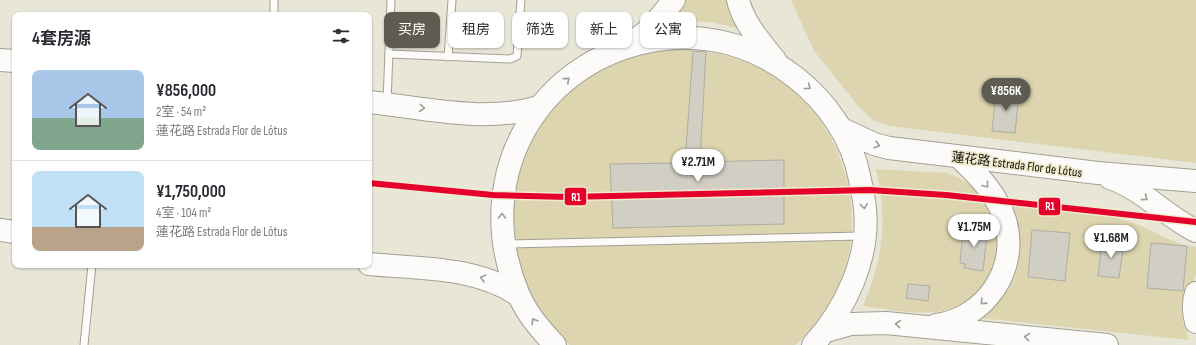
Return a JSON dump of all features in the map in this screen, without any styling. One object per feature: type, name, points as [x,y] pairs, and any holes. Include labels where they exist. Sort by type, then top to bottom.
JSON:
[{"type":"main road","points":[[632,42],[651,28],[674,0]]},
{"type":"main road","points":[[738,0],[759,40],[777,62],[814,92],[842,129],[858,168],[865,211],[865,236],[862,253],[849,294],[819,338]]},
{"type":"main road","points":[[632,44],[678,37],[712,39],[746,48],[777,62]]},
{"type":"main road","points":[[555,345],[537,326],[518,294],[507,263],[502,231],[502,198],[509,166],[522,135],[539,107],[566,79],[587,64],[622,48]]},
{"type":"main road","points":[[0,60],[12,61]]},
{"type":"main road","points":[[378,103],[486,114],[516,113],[539,107]]},
{"type":"main road","name":"蓮花路 Estrada Flor de Lótus","points":[[842,129],[874,144],[889,148],[1098,173],[1196,181]]},
{"type":"main road","points":[[922,326],[948,323],[977,308],[992,294],[1002,278],[1008,253],[1009,242],[1006,221],[1000,206],[979,176],[959,157]]},
{"type":"main road","points":[[1098,173],[1126,186],[1185,226],[1196,231]]},
{"type":"main road","points":[[0,230],[12,232]]},
{"type":"main road","points":[[372,264],[472,275],[505,286],[518,294]]},
{"type":"main road","points":[[1196,293],[1194,301],[1194,314],[1196,322]]},
{"type":"main road","points":[[819,338],[866,322],[922,326],[1108,345]]},
{"type":"lane","points":[[274,0],[274,12]]},
{"type":"lane","points":[[378,103],[389,54],[391,0]]},
{"type":"lane","points":[[448,57],[452,0]]},
{"type":"lane","points":[[389,54],[510,59],[517,56],[521,0]]},
{"type":"lane","points":[[504,244],[865,236]]},
{"type":"lane","points":[[84,345],[92,268]]},
{"type":"shaded area","points":[[680,0],[728,0],[739,29],[721,24],[696,21],[696,12],[672,12]]},
{"type":"shaded area","points":[[791,0],[1196,0],[1196,163],[889,126],[874,121],[860,108],[814,51]]},
{"type":"shaded area","points":[[677,49],[731,57],[756,66],[780,80],[809,107],[831,138],[845,173],[852,210],[850,247],[840,282],[822,316],[795,345],[570,345],[544,317],[524,283],[516,256],[512,205],[516,181],[523,158],[533,136],[547,116],[563,98],[582,82],[602,69],[637,55]]},
{"type":"shaded area","points":[[876,169],[946,173],[966,182],[981,196],[992,213],[998,233],[998,253],[993,272],[981,289],[964,303],[940,311],[927,312],[901,311],[863,306],[875,272],[882,239],[882,205]]},
{"type":"shaded area","points":[[1006,202],[1070,209],[1118,218],[1188,246],[1196,247],[1196,275],[1184,302],[1183,322],[1189,340],[980,318],[1004,295],[1014,278],[1018,265],[1018,230]]},
{"type":"building","points":[[693,51],[706,52],[700,162],[784,160],[784,224],[613,228],[610,164],[685,163]]},
{"type":"building","points":[[996,92],[1019,94],[1015,133],[992,131]]},
{"type":"building","points":[[970,226],[988,228],[983,271],[964,268],[965,264],[960,263],[963,231],[970,231]]},
{"type":"building","points":[[1032,230],[1070,233],[1065,281],[1028,277]]},
{"type":"building","points":[[1102,241],[1124,243],[1119,278],[1098,276]]},
{"type":"building","points":[[1151,243],[1187,246],[1183,291],[1147,288]]},
{"type":"building","points":[[908,284],[930,286],[928,301],[906,298]]},
{"type":"transit line","name":"R1","points":[[372,183],[493,195],[568,197],[870,190],[946,195],[1196,222]]}]
